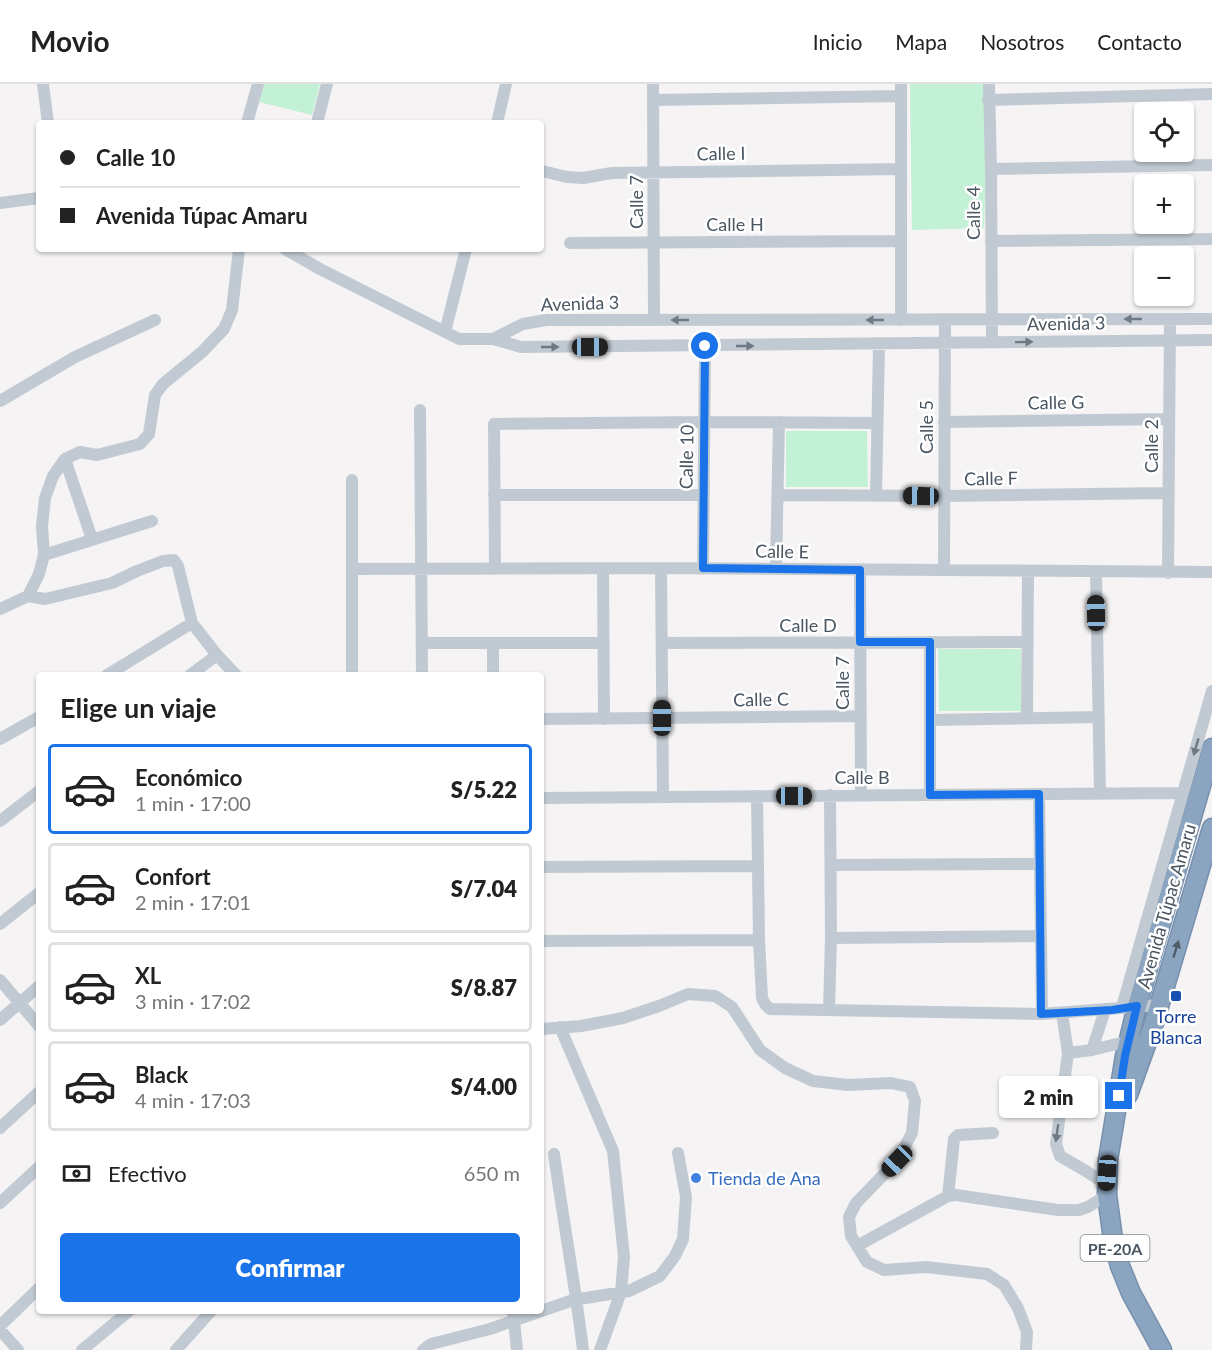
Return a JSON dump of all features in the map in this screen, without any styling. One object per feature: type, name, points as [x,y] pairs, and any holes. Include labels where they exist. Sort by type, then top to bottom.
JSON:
[{"type":"highway","name":"Avenida Túpac Amaru","points":[[1162,1350],[1131,1293],[1120,1266],[1113,1239],[1107,1190],[1108,1161],[1129,1041],[1129,1007],[1212,748]]},
{"type":"highway","name":"Avenida Túpac Amaru","points":[[1113,1136],[1159,1005],[1212,828]]},
{"type":"street","points":[[43,84],[48,120]]},
{"type":"street","points":[[248,120],[258,84]]},
{"type":"street","points":[[318,120],[327,84]]},
{"type":"street","points":[[498,120],[506,84]]},
{"type":"street","name":"Calle 7","points":[[653,84],[654,320]]},
{"type":"street","name":"Calle 4","points":[[988,84],[992,342]]},
{"type":"street","points":[[653,100],[902,90],[901,320]]},
{"type":"street","points":[[988,100],[1212,94]]},
{"type":"street","points":[[991,169],[1212,165]]},
{"type":"street","name":"Calle I","points":[[544,171],[583,178],[612,173],[901,169]]},
{"type":"street","points":[[0,203],[36,198]]},
{"type":"street","points":[[991,241],[1212,239]]},
{"type":"street","name":"Calle H","points":[[570,243],[901,241]]},
{"type":"street","points":[[28,596],[39,574],[44,555],[42,526],[45,498],[53,476],[65,459],[80,452],[97,455],[124,449],[140,444],[149,434],[155,395],[163,384],[202,352],[224,329],[232,310],[239,252]]},
{"type":"street","points":[[290,252],[459,339],[493,339]]},
{"type":"street","points":[[445,332],[465,252]]},
{"type":"street","name":"Calle 2","points":[[1168,573],[1170,319]]},
{"type":"street","name":"Avenida 3","points":[[493,339],[523,324],[546,320],[1212,319]]},
{"type":"street","points":[[0,401],[75,357],[155,320]]},
{"type":"street","name":"Calle 5","points":[[944,570],[945,320]]},
{"type":"street","name":"Avenida 3","points":[[493,339],[521,347],[1212,340]]},
{"type":"street","points":[[876,495],[879,344]]},
{"type":"street","name":"Calle 10","points":[[703,568],[705,346]]},
{"type":"street","points":[[420,410],[422,672]]},
{"type":"street","name":"Calle G","points":[[944,422],[1169,419]]},
{"type":"street","points":[[776,569],[779,422]]},
{"type":"street","points":[[495,569],[494,424],[877,423]]},
{"type":"street","points":[[65,459],[92,539]]},
{"type":"street","points":[[352,480],[352,672]]},
{"type":"street","name":"Calle F","points":[[778,495],[944,496],[1168,493]]},
{"type":"street","points":[[494,495],[704,495]]},
{"type":"street","points":[[44,555],[152,521]]},
{"type":"street","points":[[0,609],[28,596],[45,599],[112,583],[163,561],[174,560],[178,566],[192,623],[233,672]]},
{"type":"street","points":[[603,568],[604,719]]},
{"type":"street","points":[[661,568],[663,797]]},
{"type":"street","name":"Calle E","points":[[352,569],[703,568],[1212,572]]},
{"type":"street","name":"Calle 7","points":[[860,570],[861,795]]},
{"type":"street","points":[[1027,718],[1028,571]]},
{"type":"street","points":[[1096,572],[1100,794]]},
{"type":"street","points":[[112,672],[192,623]]},
{"type":"street","points":[[930,642],[930,795]]},
{"type":"street","name":"Calle D","points":[[662,643],[1027,642]]},
{"type":"street","points":[[422,643],[603,643]]},
{"type":"street","points":[[492,643],[493,672]]},
{"type":"street","points":[[194,672],[217,655]]},
{"type":"street","points":[[1129,1007],[1183,793],[1212,691]]},
{"type":"street","name":"Calle C","points":[[544,719],[860,716]]},
{"type":"street","points":[[930,720],[1099,717]]},
{"type":"street","points":[[0,739],[36,719]]},
{"type":"street","points":[[0,821],[36,793]]},
{"type":"street","name":"Calle B","points":[[544,798],[1183,793]]},
{"type":"street","points":[[1039,794],[1041,1014]]},
{"type":"street","points":[[829,1010],[831,795]]},
{"type":"street","points":[[757,796],[762,998],[770,1009],[1041,1014],[1159,1005]]},
{"type":"street","points":[[831,865],[1040,864]]},
{"type":"street","points":[[544,867],[758,866]]},
{"type":"street","points":[[0,924],[36,895]]},
{"type":"street","points":[[831,938],[1041,936]]},
{"type":"street","points":[[544,941],[759,940]]},
{"type":"street","points":[[0,980],[36,1022]]},
{"type":"street","points":[[0,1020],[36,989]]},
{"type":"street","points":[[544,1029],[581,1026],[623,1018],[688,994],[715,996],[732,1007],[760,1050],[785,1068],[813,1081],[848,1085],[891,1083],[910,1088],[915,1101],[912,1133],[897,1161],[856,1203],[849,1217],[851,1236],[867,1262],[884,1270],[926,1267],[987,1274],[1004,1285],[1018,1308],[1027,1332],[1026,1350]]},
{"type":"street","points":[[1092,1050],[1105,1010]]},
{"type":"street","points":[[857,1246],[948,1196],[956,1195],[1058,1210],[1088,1208],[1107,1190],[1086,1171],[1060,1156],[1056,1144],[1068,1053],[1062,1013]]},
{"type":"street","points":[[560,1027],[613,1151],[624,1257],[621,1292],[600,1350]]},
{"type":"street","points":[[1068,1053],[1129,1041]]},
{"type":"street","points":[[0,1128],[36,1095]]},
{"type":"street","points":[[948,1196],[954,1138],[958,1135],[993,1133]]},
{"type":"street","points":[[544,1308],[629,1291],[660,1276],[675,1256],[682,1239],[686,1197],[678,1153]]},
{"type":"street","points":[[554,1154],[583,1350]]},
{"type":"street","points":[[0,1203],[36,1170]]},
{"type":"street","points":[[18,1350],[0,1328],[36,1291]]},
{"type":"street","points":[[82,1350],[125,1314]]},
{"type":"street","points":[[176,1350],[208,1314]]},
{"type":"street","points":[[423,1350],[431,1344],[490,1329],[514,1316],[517,1350]]},
{"type":"green space","points":[[264,84],[320,84],[312,115],[259,102]]},
{"type":"green space","points":[[910,84],[988,84],[984,228],[912,230]]},
{"type":"green space","points":[[786,431],[867,431],[868,487],[786,487]]},
{"type":"green space","points":[[938,649],[1021,649],[1021,711],[939,711]]},
{"type":"place","name":"Torre Blanca","points":[[1176,996]]},
{"type":"place","name":"Tienda de Ana","points":[[696,1178]]},
{"type":"route","points":[[705,346],[703,568],[860,570],[860,642],[930,642],[930,795],[1039,794],[1041,1014],[1112,1010],[1137,1006],[1125,1056],[1119,1096]]}]
